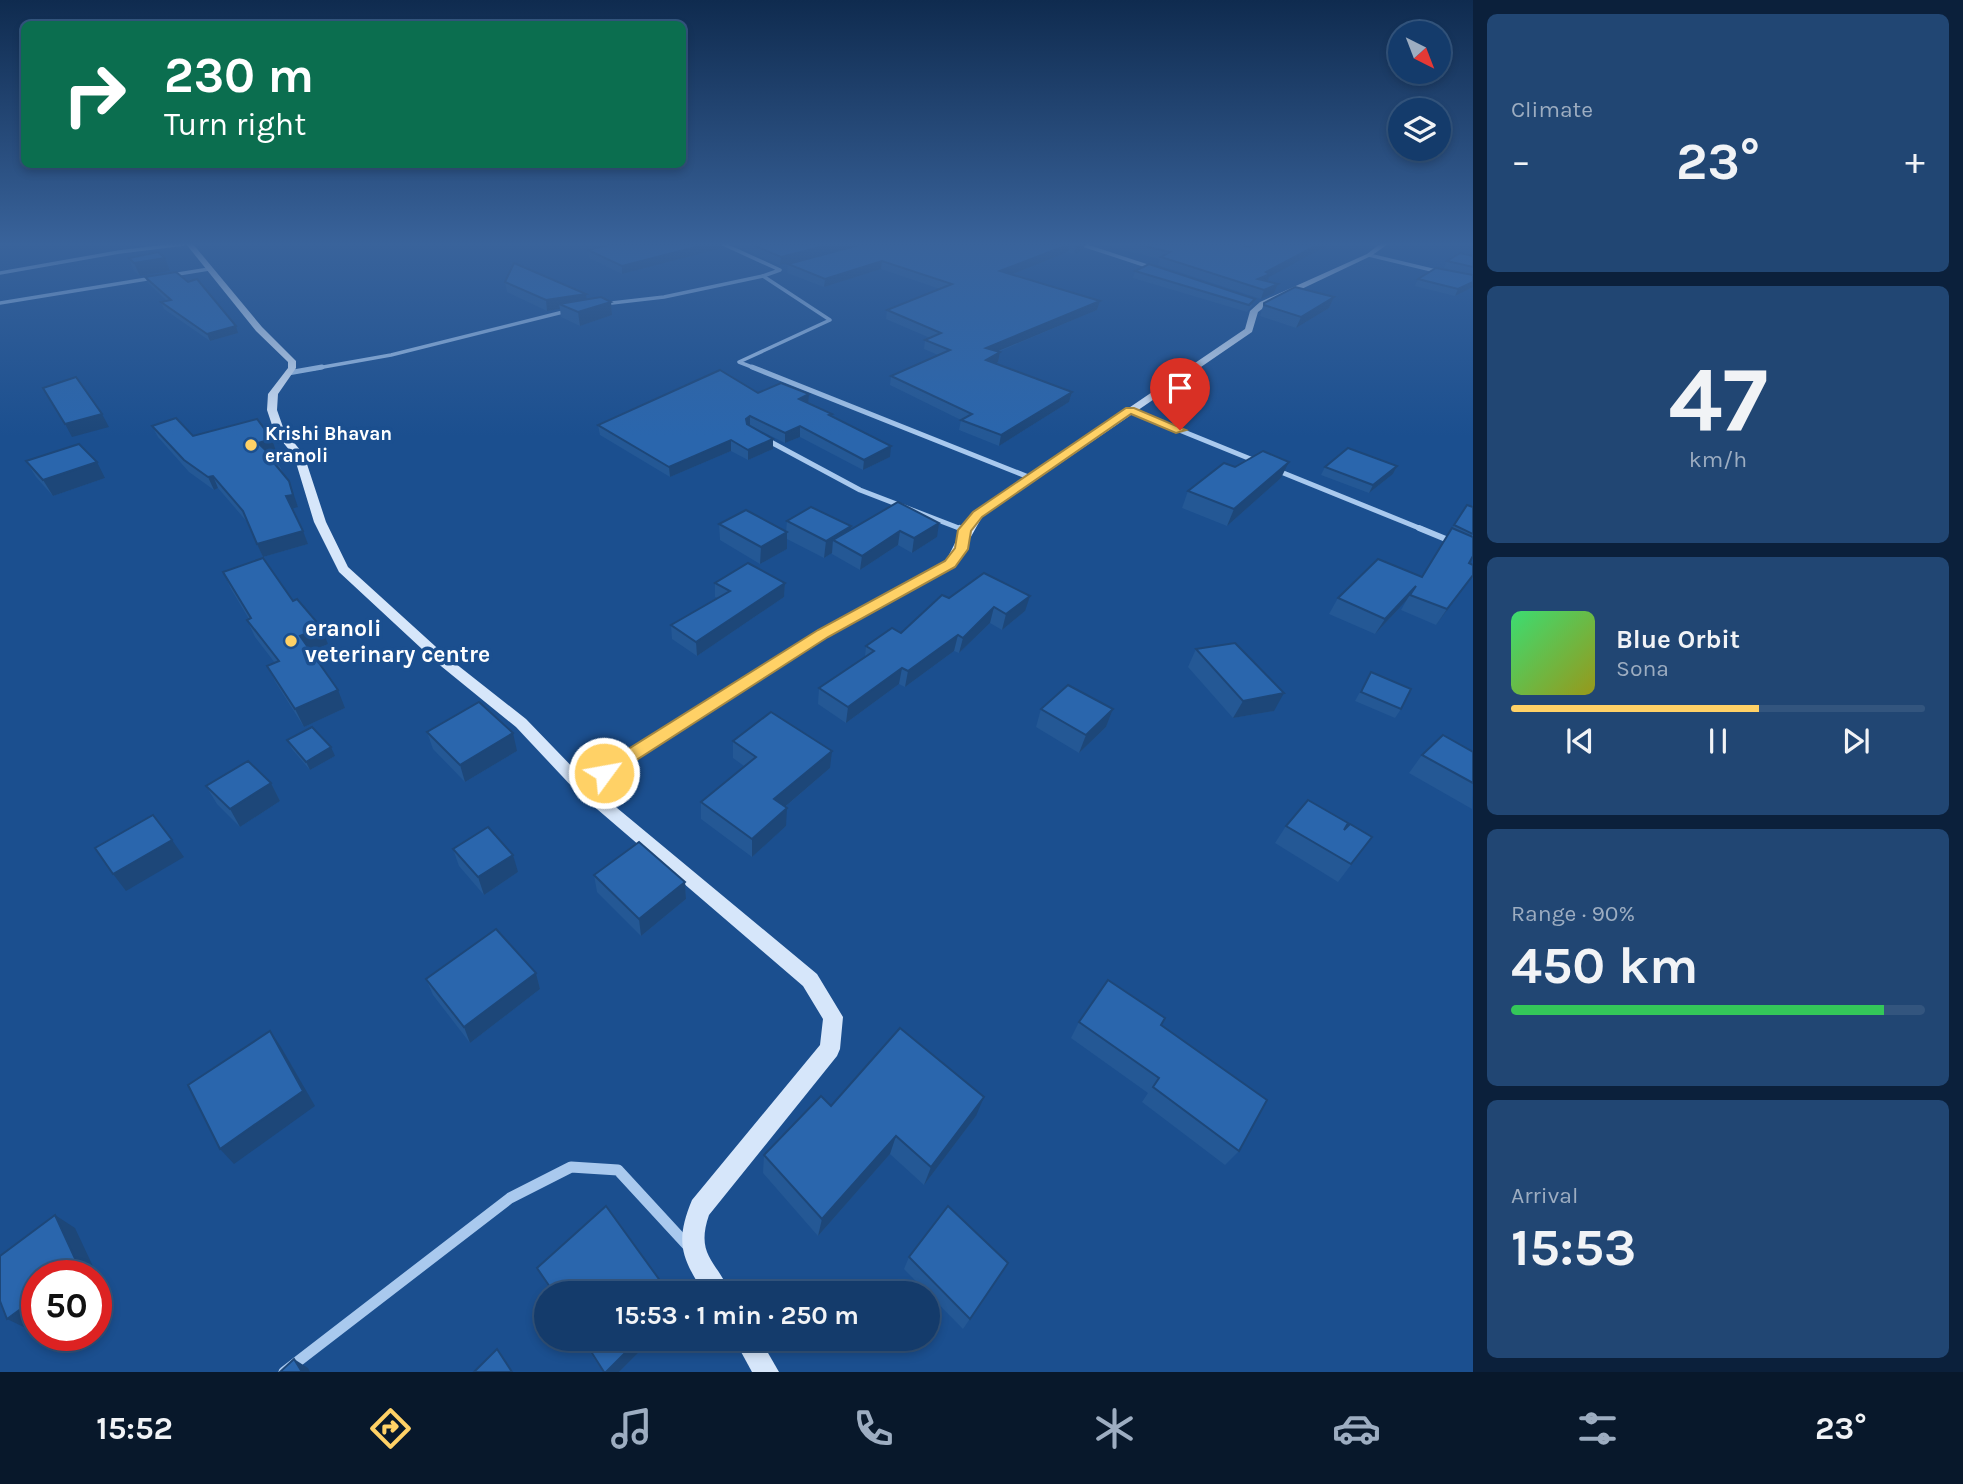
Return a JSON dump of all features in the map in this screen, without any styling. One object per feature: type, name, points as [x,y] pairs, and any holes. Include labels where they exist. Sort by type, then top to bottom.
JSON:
[{"type":"main road","points":[[242,308],[292,360],[292,368],[273,394],[272,410],[279,430],[299,455],[320,522],[343,569],[441,659],[521,723],[582,787],[810,980],[833,1017],[830,1049],[700,1208],[693,1226],[691,1249],[711,1281]]},
{"type":"main road","points":[[582,787],[823,633],[950,564],[962,549],[964,530],[978,515],[1249,330],[1256,308]]},
{"type":"main road","points":[[753,1351],[766,1372]]},
{"type":"street","points":[[812,308],[830,320],[739,362],[826,394],[925,438],[1031,478]]},
{"type":"street","points":[[288,373],[402,353],[575,310]]},
{"type":"street","points":[[1130,410],[1464,546]]},
{"type":"street","points":[[763,438],[860,490],[964,530]]},
{"type":"street","points":[[284,1372],[510,1198],[571,1167],[618,1170],[691,1249]]},
{"type":"building","points":[[170,308],[221,308],[236,326],[207,334]]},
{"type":"building","points":[[569,308],[591,308],[578,312]]},
{"type":"building","points":[[1083,308],[986,348],[1000,352],[986,360],[1072,392],[1001,435],[961,420],[972,414],[891,376],[950,350],[925,340],[941,333],[887,310]]},
{"type":"building","points":[[1273,308],[1316,308],[1301,317]]},
{"type":"building","points":[[720,370],[758,393],[781,383],[809,394],[799,399],[891,446],[864,460],[800,426],[785,433],[750,416],[746,419],[747,424],[773,439],[748,450],[731,440],[669,467],[598,425]]},
{"type":"building","points":[[76,377],[102,414],[65,424],[43,388]]},
{"type":"building","points":[[176,418],[193,436],[257,419],[272,439],[258,443],[278,462],[274,463],[289,481],[293,495],[286,496],[303,531],[257,544],[243,511],[213,476],[208,477],[184,460],[152,426]]},
{"type":"building","points":[[79,444],[97,462],[43,480],[26,461]]},
{"type":"building","points":[[1348,448],[1397,466],[1373,485],[1325,467]]},
{"type":"building","points":[[1263,451],[1289,462],[1234,509],[1188,491],[1224,463],[1235,467]]},
{"type":"building","points":[[898,502],[939,523],[914,538],[900,531],[862,556],[833,540]]},
{"type":"building","points":[[1467,505],[1473,507],[1473,534],[1454,525]]},
{"type":"building","points":[[811,507],[851,526],[826,541],[787,521]]},
{"type":"building","points":[[746,510],[787,532],[761,547],[719,524]]},
{"type":"building","points":[[1452,528],[1473,537],[1473,556],[1469,563],[1473,565],[1473,575],[1447,609],[1410,595],[1416,586],[1385,619],[1338,598],[1378,559],[1422,577]]},
{"type":"building","points":[[263,558],[293,601],[297,599],[321,627],[300,636],[338,690],[295,709],[267,666],[279,661],[247,620],[251,618],[223,572]]},
{"type":"building","points":[[748,563],[785,583],[696,642],[671,625],[730,591],[715,583]]},
{"type":"building","points":[[984,573],[1030,596],[1006,614],[994,607],[963,638],[958,635],[908,671],[902,668],[848,707],[819,688],[874,651],[866,646],[892,628],[901,633],[942,595],[949,598]]},
{"type":"building","points":[[1235,643],[1284,693],[1243,701],[1196,649]]},
{"type":"building","points":[[1371,672],[1411,689],[1401,709],[1361,692]]},
{"type":"building","points":[[1068,685],[1113,709],[1086,735],[1041,709]]},
{"type":"building","points":[[479,702],[513,733],[460,765],[427,732]]},
{"type":"building","points":[[771,712],[832,751],[774,799],[787,808],[752,839],[701,802],[756,757],[733,741]]},
{"type":"building","points":[[312,727],[331,747],[306,762],[287,740]]},
{"type":"building","points":[[1443,735],[1473,752],[1473,783],[1422,755]]},
{"type":"building","points":[[248,761],[271,783],[230,809],[206,786]]},
{"type":"building","points":[[1308,800],[1348,823],[1344,830],[1350,824],[1372,837],[1351,864],[1286,826]]},
{"type":"building","points":[[153,815],[172,840],[113,874],[95,848]]},
{"type":"building","points":[[488,827],[513,855],[478,877],[453,849]]},
{"type":"building","points":[[639,842],[685,882],[639,919],[594,875]]},
{"type":"building","points":[[496,929],[536,973],[464,1027],[426,979]]},
{"type":"building","points":[[1108,980],[1165,1018],[1161,1025],[1267,1100],[1239,1151],[1153,1087],[1159,1078],[1079,1022]]},
{"type":"building","points":[[900,1028],[984,1097],[931,1167],[896,1136],[822,1219],[764,1155],[821,1096],[831,1106]]},
{"type":"building","points":[[270,1031],[303,1091],[220,1149],[188,1085]]},
{"type":"building","points":[[606,1206],[660,1281],[546,1281],[537,1268]]},
{"type":"building","points":[[948,1206],[1008,1263],[970,1319],[940,1289],[940,1281],[933,1281],[909,1257]]},
{"type":"building","points":[[55,1215],[76,1260],[21,1260],[21,1309],[7,1319],[0,1301],[0,1256]]},
{"type":"building","points":[[497,1349],[512,1372],[474,1372]]},
{"type":"building","points":[[591,1351],[627,1351],[606,1372]]},
{"type":"building","points":[[294,1359],[302,1372],[280,1372]]},
{"type":"place","name":"Krishi Bhavan eranoli","points":[[251,445]]},
{"type":"place","name":"eranoli veterinary centre","points":[[291,641]]},
{"type":"route","points":[[604,773],[823,633],[950,564],[962,549],[964,530],[978,515],[1130,410],[1180,430]]}]
